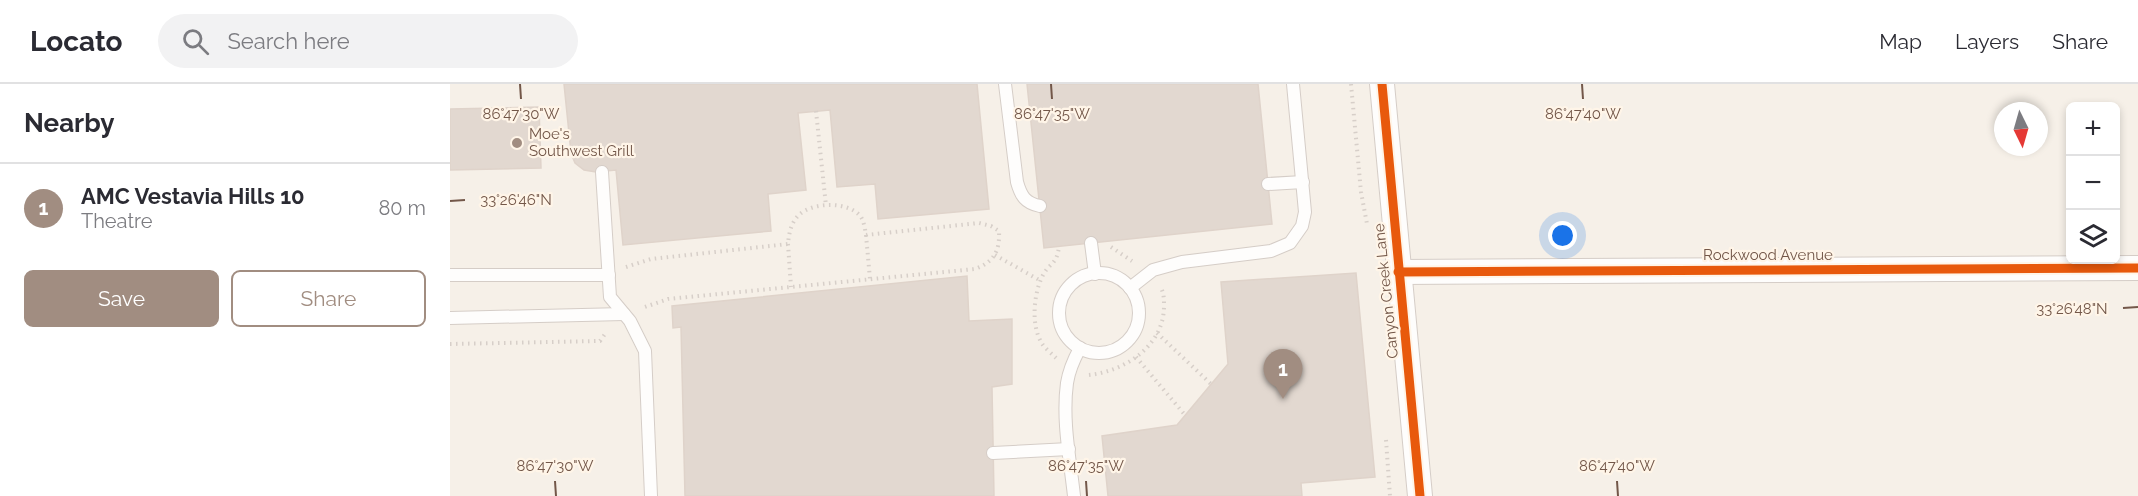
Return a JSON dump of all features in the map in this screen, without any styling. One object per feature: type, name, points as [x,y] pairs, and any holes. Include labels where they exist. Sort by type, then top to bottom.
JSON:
[{"type":"street","name":"Canyon Creek Lane","points":[[1382,84],[1420,496]]},
{"type":"street","name":"Rockwood Avenue","points":[[1398,272],[2138,268]]},
{"type":"lane","points":[[1005,84],[1017,182],[1021,196],[1031,204],[1040,206]]},
{"type":"lane","points":[[1130,288],[1153,270],[1182,262],[1271,251],[1290,243],[1302,226],[1305,212],[1293,84]]},
{"type":"lane","points":[[602,172],[610,297],[630,321],[645,351],[651,496]]},
{"type":"lane","points":[[1268,184],[1303,182]]},
{"type":"lane","points":[[1091,243],[1095,273]]},
{"type":"lane","points":[[1095,273],[1108,274],[1120,279],[1130,288],[1137,299],[1139,312],[1137,326],[1131,337],[1121,346],[1109,352],[1096,353],[1072,343],[1064,333],[1059,320],[1059,307],[1063,295],[1071,284],[1095,273]]},
{"type":"lane","points":[[450,274],[609,274]]},
{"type":"lane","points":[[450,318],[624,314]]},
{"type":"lane","points":[[1074,496],[1066,421],[1067,384],[1070,368],[1080,348]]},
{"type":"lane","points":[[993,453],[1069,449]]},
{"type":"path","points":[[816,111],[826,206]]},
{"type":"path","points":[[791,287],[788,244],[791,226],[801,213],[818,206],[841,206],[853,209],[862,219],[866,235],[870,279]]},
{"type":"path","points":[[450,344],[600,340],[624,314],[668,298],[975,269],[985,265],[996,255],[1000,241],[999,231],[979,223],[866,235]]},
{"type":"path","points":[[1059,246],[1056,261],[1044,273],[1041,281],[1035,301],[1035,323],[1040,341],[1054,357],[1070,368],[1089,375],[1103,373],[1128,363],[1146,350],[1157,333],[1164,315],[1164,293],[1157,278],[1115,250],[1108,241]]},
{"type":"path","points":[[609,274],[651,259],[788,244]]},
{"type":"path","points":[[996,255],[1041,281]]},
{"type":"path","points":[[1157,333],[1211,384]]},
{"type":"path","points":[[1136,357],[1185,415]]},
{"type":"building","points":[[564,84],[977,84],[989,209],[878,219],[875,184],[837,187],[830,110],[798,113],[806,190],[768,194],[771,231],[623,245],[616,170],[596,172],[584,170],[575,163],[571,153]]},
{"type":"building","points":[[1027,84],[1258,84],[1272,224],[1044,248]]},
{"type":"building","points":[[539,107],[541,168],[450,170],[450,109]]},
{"type":"building","points":[[1356,273],[1375,477],[1301,483],[1302,496],[1108,496],[1102,436],[1177,425],[1228,364],[1221,282]]},
{"type":"building","points":[[967,276],[969,321],[1012,319],[1012,384],[992,387],[994,496],[685,496],[681,327],[673,328],[672,306]]},
{"type":"cycle path","points":[[1382,84],[1420,496]]},
{"type":"cycle path","points":[[1398,272],[2138,268]]},
{"type":"place","name":"Moe's Southwest Grill","points":[[517,143]]},
{"type":"place","name":"AMC Vestavia Hills 10","points":[[1283,399]]}]
